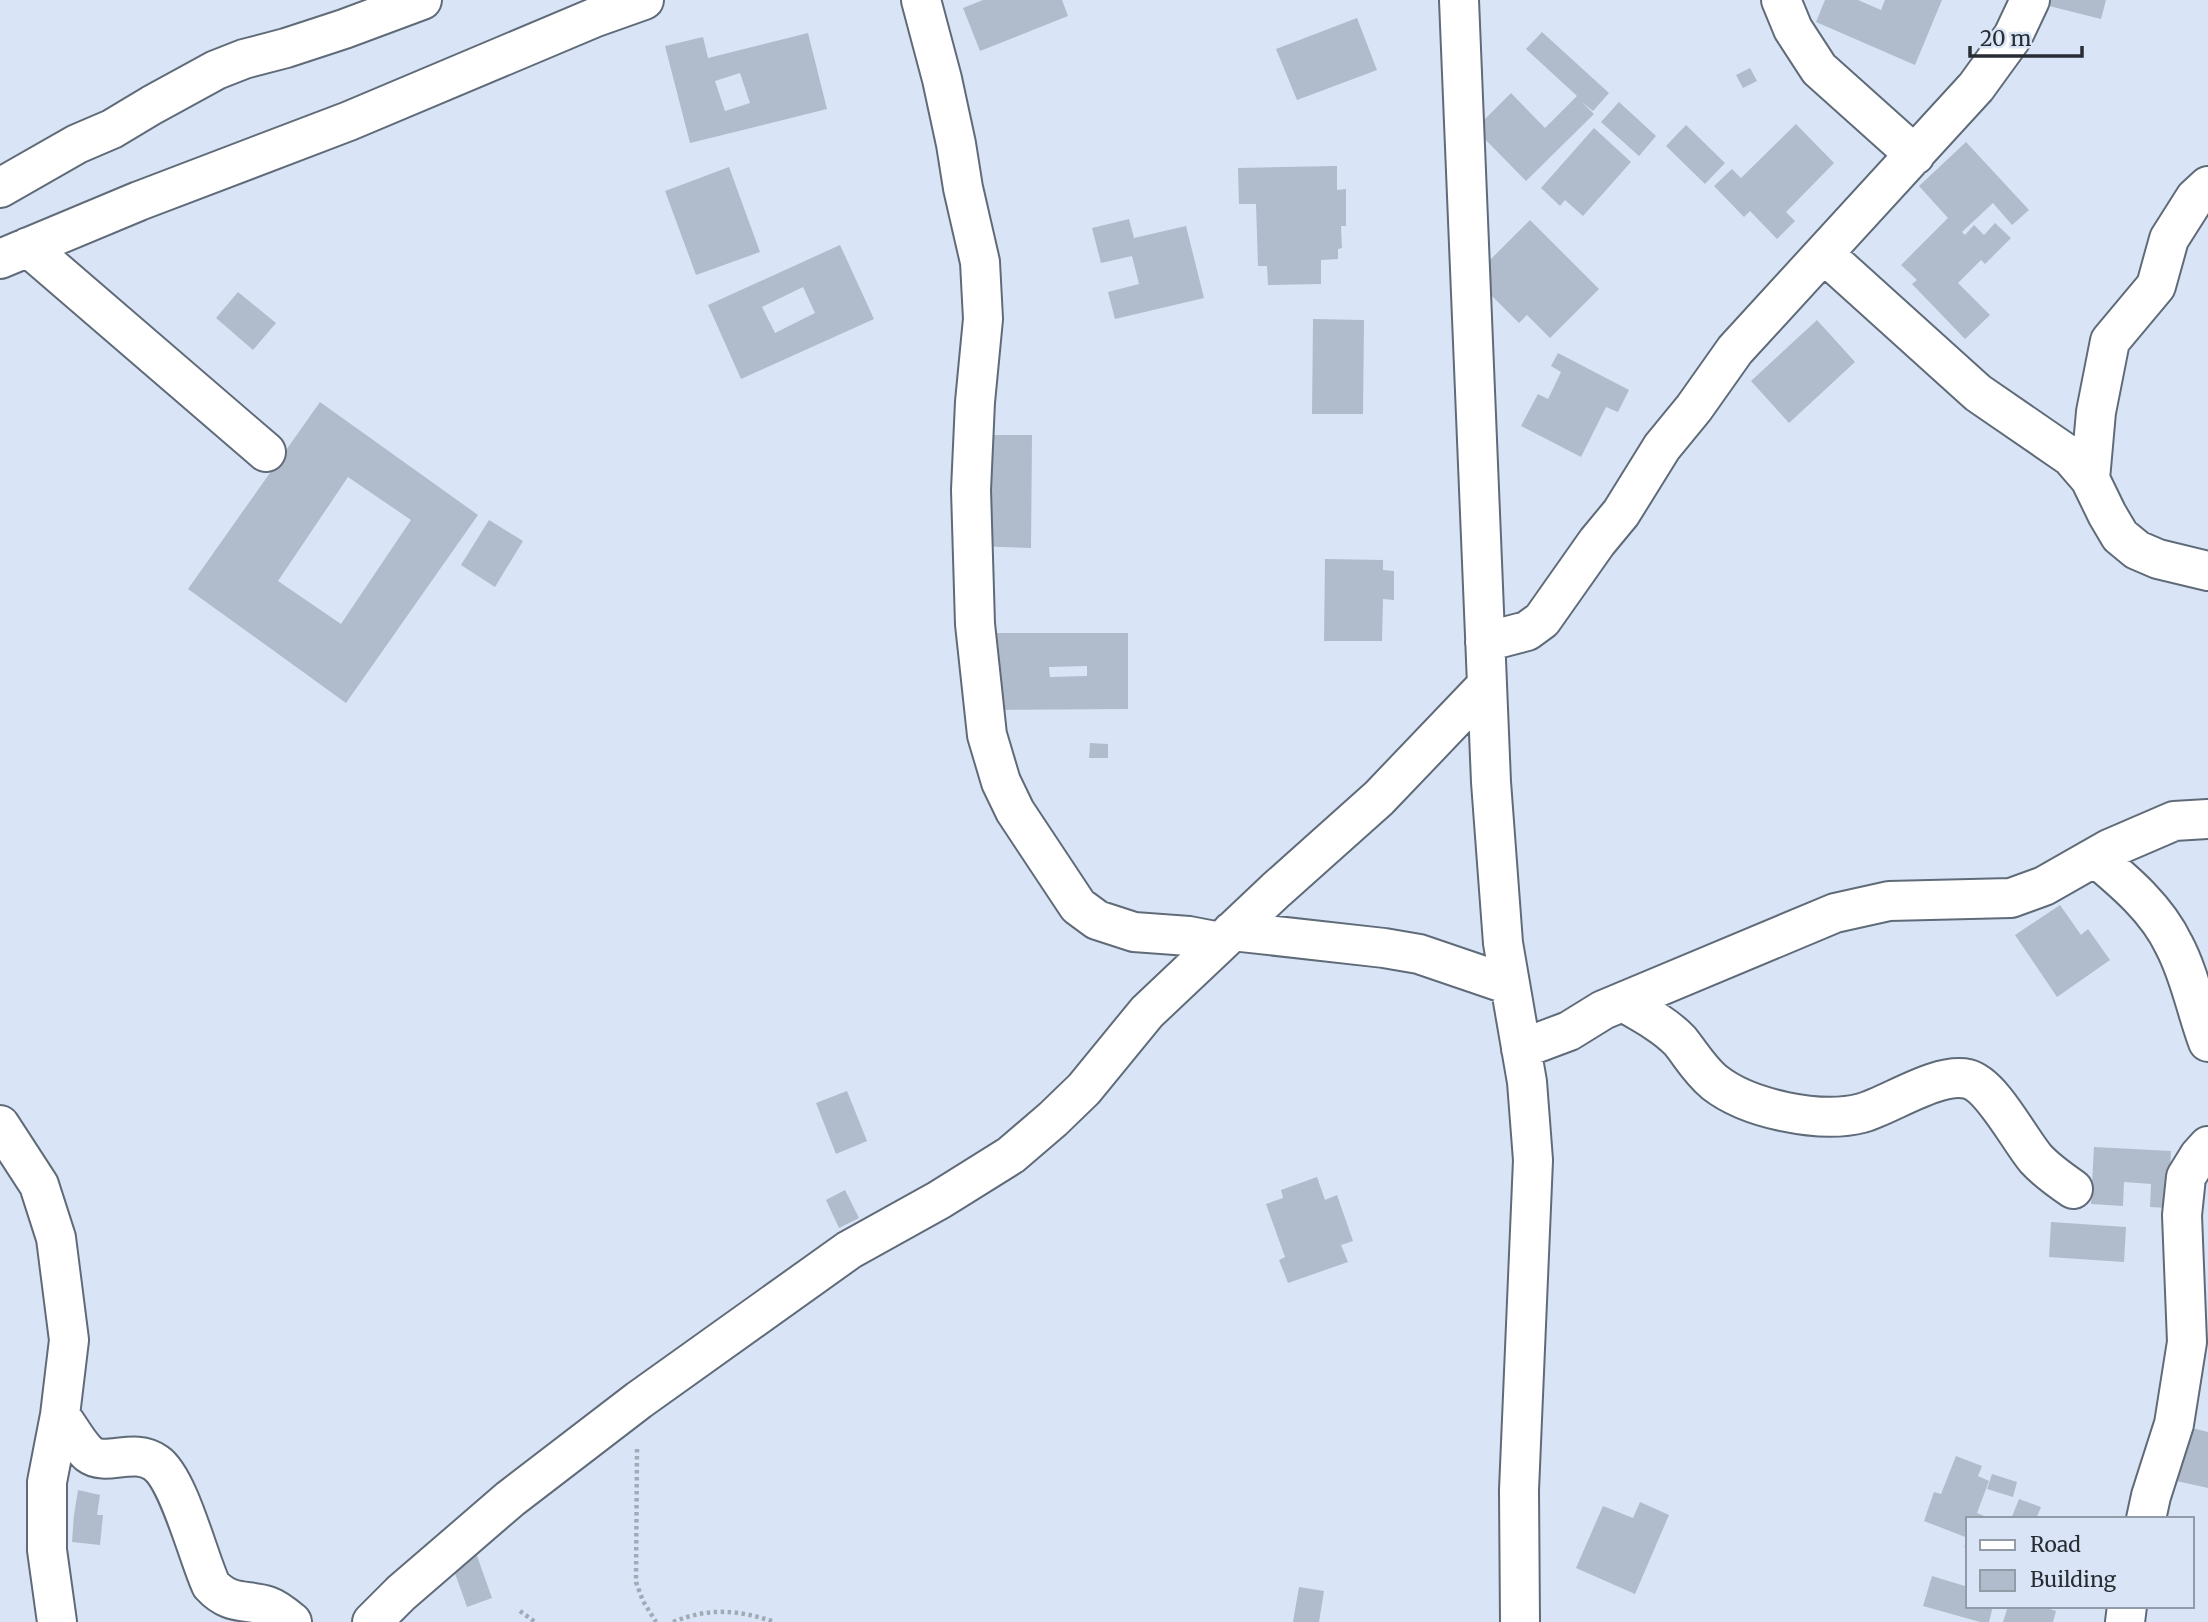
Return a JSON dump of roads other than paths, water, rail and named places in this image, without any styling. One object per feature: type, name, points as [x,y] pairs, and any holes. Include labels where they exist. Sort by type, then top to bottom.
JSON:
[{"type":"street","points":[[0,188],[216,70],[244,59],[309,41],[422,0]]},
{"type":"street","points":[[266,452],[14,253],[139,201],[349,121],[596,17],[644,0]]},
{"type":"street","points":[[921,0],[942,79],[980,262],[984,318],[975,402],[971,490],[975,624],[987,735],[1001,782],[1015,811],[1078,906],[1097,920],[1133,932],[1384,948],[1419,954],[1510,985]]},
{"type":"street","points":[[1459,0],[1491,782],[1503,943],[1527,1082],[1533,1160],[1519,1490],[1520,1622]]},
{"type":"street","points":[[1781,0],[1793,29],[1819,69],[1915,155]]},
{"type":"street","points":[[1485,642],[1527,631],[1542,620],[1621,513],[1662,447],[1735,351],[1976,87],[2013,36],[2030,0]]},
{"type":"street","points":[[2090,479],[2096,412],[2110,341],[2156,286],[2169,239],[2195,198],[2208,186]]},
{"type":"street","points":[[1824,254],[1978,394],[2071,457],[2090,479],[2120,536],[2137,550],[2158,559],[2208,571]]},
{"type":"street","points":[[372,1622],[401,1593],[510,1499],[639,1400],[849,1250],[939,1200],[1011,1155],[1084,1089],[1147,1012],[1379,798],[1486,686]]},
{"type":"street","points":[[1521,1049],[1569,1031],[1603,1010],[1835,913],[1889,901],[2011,898],[2044,886],[2095,857],[2174,821],[2208,819]]},
{"type":"street","points":[[2095,857],[2127,884],[2155,916],[2174,944],[2191,985],[2208,1042]]},
{"type":"street","points":[[1623,1002],[1679,1040],[1696,1064],[1716,1083],[1747,1101],[1789,1112],[1830,1117],[1862,1112],[1921,1088],[1952,1079],[1968,1079],[1988,1091],[2036,1159],[2073,1189]]},
{"type":"street","points":[[0,1125],[39,1185],[57,1238],[69,1340],[60,1415],[47,1482],[47,1549],[57,1622]]},
{"type":"street","points":[[2146,1517],[2174,1424],[2187,1342],[2182,1215],[2186,1177],[2208,1146]]},
{"type":"street","points":[[60,1415],[88,1453],[96,1458],[139,1456],[155,1462],[164,1470],[173,1486],[211,1585],[218,1593],[241,1603],[270,1606],[292,1622]]}]
